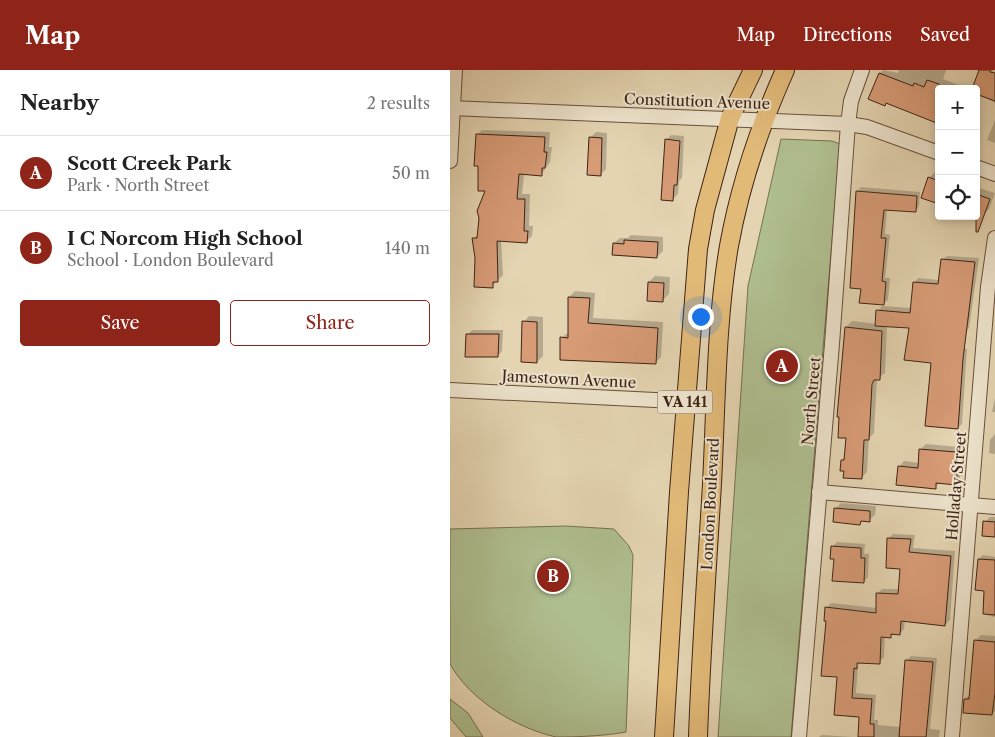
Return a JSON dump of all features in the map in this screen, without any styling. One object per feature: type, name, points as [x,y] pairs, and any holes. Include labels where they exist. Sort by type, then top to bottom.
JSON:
[{"type":"main road","name":"London Boulevard","points":[[664,737],[685,401],[698,249],[705,210],[730,118],[753,70]]},
{"type":"main road","name":"London Boulevard","points":[[698,737],[716,402],[729,247],[749,162],[764,120],[786,70]]},
{"type":"street","points":[[450,161],[451,108],[455,70]]},
{"type":"street","name":"North Street","points":[[799,737],[848,124],[851,101],[862,70]]},
{"type":"street","name":"Constitution Avenue","points":[[451,108],[848,124],[867,127],[935,152]]},
{"type":"street","points":[[980,168],[995,174]]},
{"type":"street","name":"Holladay Street","points":[[952,737],[988,287],[995,238]]},
{"type":"street","name":"Jamestown Avenue","points":[[450,390],[716,402]]},
{"type":"street","points":[[819,492],[995,507]]},
{"type":"green space","points":[[781,139],[832,141],[840,144],[791,737],[718,737],[748,286]]},
{"type":"green space","points":[[566,526],[614,529],[629,546],[633,555],[626,732],[556,737],[525,727],[482,701],[469,689],[450,664],[450,529]]},
{"type":"green space","points":[[450,699],[468,713],[483,737],[466,737],[450,718]]},
{"type":"building","points":[[979,70],[990,70],[990,72],[995,73],[995,101],[980,95],[980,85],[973,85]]},
{"type":"building","points":[[879,73],[913,86],[914,83],[924,87],[927,80],[939,84],[935,85],[935,122],[886,103],[885,106],[868,99]]},
{"type":"building","points":[[476,134],[545,137],[544,152],[547,152],[545,168],[542,168],[542,176],[519,174],[517,199],[525,199],[524,231],[528,231],[527,243],[497,241],[498,282],[493,282],[493,288],[474,287],[475,258],[472,238],[477,238],[479,218],[477,211],[485,191],[478,191],[478,166],[474,166]]},
{"type":"building","points":[[589,137],[602,138],[601,176],[587,175]]},
{"type":"building","points":[[665,139],[680,141],[677,185],[674,185],[673,201],[661,200]]},
{"type":"building","points":[[928,177],[935,180],[935,203],[921,198]]},
{"type":"building","points":[[856,191],[917,196],[916,212],[884,210],[881,238],[886,238],[882,281],[886,282],[884,305],[859,303],[861,289],[850,288]]},
{"type":"building","points":[[980,195],[990,199],[978,232],[976,232],[976,220],[980,220]]},
{"type":"building","points":[[624,240],[658,242],[657,258],[612,255],[613,243],[624,244]]},
{"type":"building","points":[[941,259],[975,262],[963,359],[958,429],[925,426],[931,363],[904,360],[909,328],[875,326],[876,310],[910,313],[913,282],[938,284]]},
{"type":"building","points":[[648,282],[664,283],[663,302],[647,301]]},
{"type":"building","points":[[568,297],[590,298],[588,323],[658,328],[656,364],[560,360],[560,337],[568,338]]},
{"type":"building","points":[[522,321],[537,322],[537,363],[521,362]]},
{"type":"building","points":[[845,327],[882,331],[880,380],[874,380],[872,384],[869,440],[864,440],[862,479],[843,478],[844,471],[840,471],[841,460],[844,460],[846,438],[838,438],[839,417],[837,417]]},
{"type":"building","points":[[466,334],[499,334],[498,357],[465,357]]},
{"type":"building","points":[[919,449],[956,452],[956,456],[959,456],[956,485],[936,483],[936,489],[896,485],[898,466],[918,468]]},
{"type":"building","points":[[834,508],[870,511],[870,522],[861,521],[860,525],[833,522]]},
{"type":"building","points":[[983,521],[995,522],[995,537],[982,536]]},
{"type":"building","points":[[887,538],[911,539],[909,552],[951,556],[945,626],[901,621],[900,635],[891,634],[891,638],[881,637],[880,664],[857,663],[857,669],[854,668],[852,698],[872,699],[870,724],[874,724],[874,737],[858,737],[859,717],[834,715],[837,677],[821,676],[826,621],[824,621],[825,607],[876,613],[876,593],[898,594],[900,569],[886,568]]},
{"type":"building","points":[[831,546],[861,548],[861,558],[865,558],[864,583],[832,581],[834,559],[830,559]]},
{"type":"building","points":[[978,559],[995,560],[995,615],[983,614],[984,591],[975,590]]},
{"type":"building","points":[[974,640],[995,642],[995,693],[992,715],[963,713],[964,699],[969,699]]},
{"type":"building","points":[[905,660],[933,662],[926,737],[899,737]]},
{"type":"place","name":"Scott Creek Park","points":[[782,366]]},
{"type":"place","name":"I C Norcom High School","points":[[553,576]]}]
